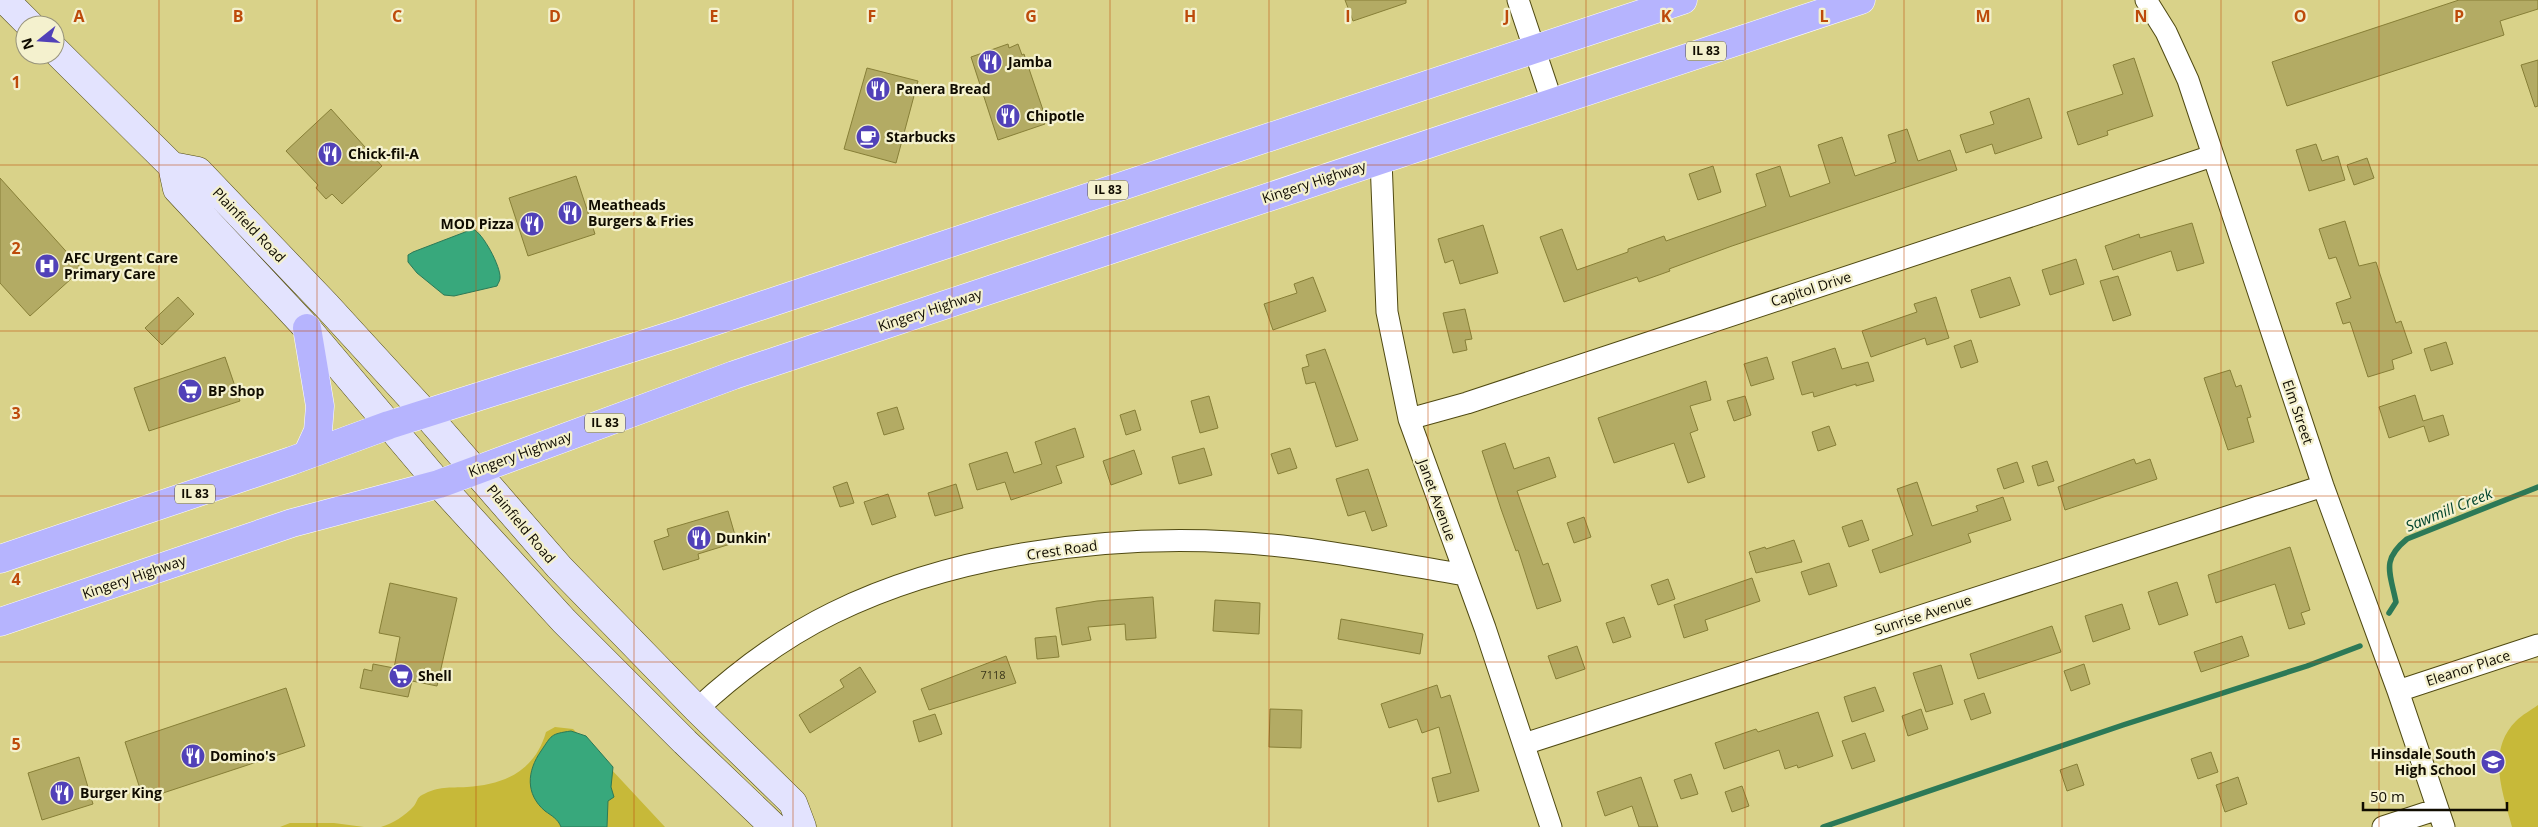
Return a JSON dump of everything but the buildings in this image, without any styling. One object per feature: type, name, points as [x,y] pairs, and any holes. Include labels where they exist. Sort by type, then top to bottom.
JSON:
[{"type":"highway","name":"IL 83","points":[[0,559],[307,455],[424,413],[682,332],[1534,51],[1683,0]]},
{"type":"highway","name":"Kingery Highway","points":[[0,622],[292,523],[439,484],[734,375],[1861,0]]},
{"type":"highway","points":[[307,328],[320,406],[318,430],[307,455]]},
{"type":"main road","points":[[4,0],[20,15]]},
{"type":"main road","points":[[65,60],[172,166]]},
{"type":"main road","name":"Plainfield Road","points":[[774,827],[685,742],[564,621],[439,484],[307,328],[177,189],[172,166],[198,171],[326,305],[476,471],[558,568],[793,803],[802,827]]},
{"type":"street","points":[[1518,0],[1552,102]]},
{"type":"street","name":"Elm Street","points":[[2146,0],[2166,32],[2188,80],[2323,486],[2398,691],[2441,818]]},
{"type":"street","name":"Capitol Drive","points":[[1409,419],[1467,403],[2212,156]]},
{"type":"street","name":"Janet Avenue","points":[[1381,160],[1383,262],[1387,312],[1409,419],[1552,827]]},
{"type":"street","name":"Sunrise Avenue","points":[[1524,744],[2323,486]]},
{"type":"street","name":"Crest Road","points":[[697,709],[721,687],[779,645],[807,627],[858,602],[912,582],[959,569],[1048,551],[1140,542],[1230,542],[1314,550],[1465,576]]},
{"type":"street","name":"Eleanor Place","points":[[2398,691],[2538,645]]},
{"type":"street","points":[[2383,827],[2441,818]]},
{"type":"shaded area","points":[[473,229],[482,237],[498,266],[500,278],[497,286],[454,296],[444,295],[417,273],[408,262],[408,255],[413,252]]},
{"type":"shaded area","points":[[2538,705],[2538,827],[2512,827],[2499,772],[2501,745],[2516,721]]},
{"type":"shaded area","points":[[555,727],[573,729],[665,827],[381,827],[403,816],[413,807],[420,796],[428,792],[444,788],[481,786],[505,779],[516,773],[534,757],[546,732]]},
{"type":"shaded area","points":[[571,731],[586,736],[613,767],[611,787],[614,797],[608,801],[607,827],[561,827],[539,804],[531,790],[530,782],[533,766],[547,742],[552,736]]},
{"type":"shaded area","points":[[290,823],[334,823],[364,827],[280,827]]},
{"type":"waterway","name":"Sawmill Creek","points":[[2389,613],[2396,602],[2390,574],[2391,560],[2393,553],[2407,539],[2538,487]]},
{"type":"waterway","points":[[1823,827],[2123,725],[2307,666],[2360,646]]},
{"type":"place","name":"Jamba","points":[[990,62]]},
{"type":"place","name":"Panera Bread","points":[[878,89]]},
{"type":"place","name":"Chipotle","points":[[1008,116]]},
{"type":"place","name":"Starbucks","points":[[868,137]]},
{"type":"place","name":"Chick-fil-A","points":[[330,154]]},
{"type":"place","name":"Meatheads Burgers & Fries","points":[[570,213]]},
{"type":"place","name":"MOD Pizza","points":[[532,224]]},
{"type":"place","name":"AFC Urgent Care Primary Care","points":[[47,266]]},
{"type":"place","name":"BP Shop","points":[[190,391]]},
{"type":"place","name":"Dunkin'","points":[[699,538]]},
{"type":"place","name":"Shell","points":[[401,676]]},
{"type":"place","name":"Domino's","points":[[193,756]]},
{"type":"place","name":"Hinsdale South High School","points":[[2493,762]]},
{"type":"place","name":"Burger King","points":[[62,793]]}]
